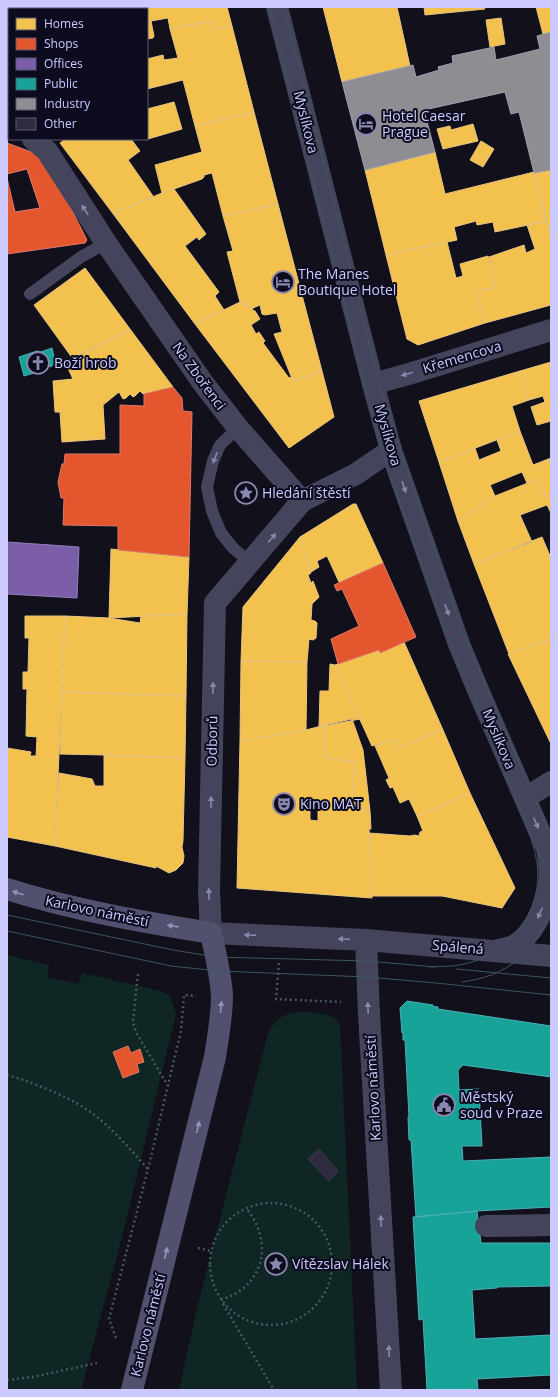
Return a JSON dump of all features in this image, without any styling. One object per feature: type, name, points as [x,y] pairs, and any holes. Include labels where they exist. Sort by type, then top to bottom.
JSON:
[{"type":"main road","name":"Karlovo náměstí","points":[[7,889],[140,921],[211,932],[219,971],[222,997],[216,1051],[132,1390]]},
{"type":"street","name":"Myslíkova","points":[[276,7],[391,450],[459,644],[549,852],[548,890],[533,927],[520,942],[514,946],[496,950]]},
{"type":"street","name":"Na Zbořenci","points":[[34,140],[47,151],[106,243],[203,383],[238,428],[302,501]]},
{"type":"street","name":"Křemencova","points":[[373,384],[551,330]]},
{"type":"street","name":"Odborů","points":[[211,932],[208,891],[215,603],[251,563],[302,501],[356,474],[391,450]]},
{"type":"street","points":[[525,798],[551,782]]},
{"type":"street","name":"Karlovo náměstí","points":[[211,932],[366,940],[368,1014],[391,1390]]},
{"type":"street","name":"Spálená","points":[[366,940],[496,950],[551,956]]},
{"type":"street","points":[[486,1226],[551,1225]]},
{"type":"lane","points":[[30,294],[81,257],[106,243]]},
{"type":"lane","points":[[238,428],[220,445],[213,461],[207,488],[212,511],[221,533],[234,548],[251,563]]},
{"type":"path","points":[[138,974],[134,1026],[137,1034],[168,1086]]},
{"type":"path","points":[[109,1319],[148,1169],[181,1031],[184,995],[196,996]]},
{"type":"path","points":[[276,999],[344,1002]]},
{"type":"path","points":[[7,1075],[58,1094],[86,1108],[117,1135],[148,1169]]},
{"type":"path","points":[[221,1300],[236,1315],[256,1324],[276,1325],[297,1320],[314,1307],[326,1290],[332,1269],[330,1248],[321,1229],[306,1214],[287,1205],[266,1203],[246,1208],[230,1219],[218,1234],[211,1251],[210,1268],[213,1285],[221,1300],[274,1390]]},
{"type":"path","points":[[221,1300],[234,1295],[242,1289],[254,1276],[261,1260],[262,1241],[260,1232],[253,1216],[246,1208]]},
{"type":"path","points":[[198,1248],[211,1251]]},
{"type":"path","points":[[7,1380],[33,1377],[97,1363]]},
{"type":"green space","points":[[7,955],[49,965],[47,977],[79,984],[82,973],[161,991],[170,995],[176,1014],[120,1245],[81,1390],[7,1390]],"holes":[[[128,1046],[131,1053],[140,1049],[144,1062],[137,1064],[139,1072],[123,1078],[113,1052]]]},
{"type":"green space","points":[[292,1013],[326,1014],[331,1016],[340,1024],[357,1390],[179,1390],[198,1304],[268,1033],[276,1021],[283,1016]],"holes":[[[319,1150],[338,1171],[329,1181],[308,1159]]]},
{"type":"building: Homes","points":[[7,7],[38,7],[8,8],[8,74]]},
{"type":"building: Homes","points":[[38,7],[110,8],[38,8]]},
{"type":"building: Homes","points":[[227,7],[232,26],[213,30],[211,21],[170,29],[168,18],[151,21],[154,36],[153,38],[148,39],[148,8],[110,8]]},
{"type":"building: Homes","points":[[323,7],[397,7],[410,66],[342,82]]},
{"type":"building: Homes","points":[[424,7],[484,7],[485,9],[425,15]]},
{"type":"building: Homes","points":[[536,7],[551,7],[551,32],[543,34]]},
{"type":"building: Homes","points":[[501,18],[505,44],[490,47],[486,20]]},
{"type":"building: Homes","points":[[211,21],[213,30],[232,26],[254,112],[195,126],[183,80],[148,89],[148,59],[163,55],[164,60],[178,58],[170,29]]},
{"type":"building: Homes","points":[[174,102],[182,129],[148,139],[148,109]]},
{"type":"building: Homes","points":[[254,112],[278,204],[223,216],[212,173],[204,175],[202,179],[162,193],[155,165],[202,152],[195,126]]},
{"type":"building: Homes","points":[[473,124],[478,141],[443,149],[437,129],[450,126],[451,130]]},
{"type":"building: Homes","points":[[64,140],[132,140],[140,151],[128,160],[153,196],[121,210],[114,215],[60,143]]},
{"type":"building: Homes","points":[[481,141],[494,149],[483,167],[470,160]]},
{"type":"building: Homes","points":[[435,152],[445,194],[534,172],[547,221],[495,232],[493,222],[477,225],[476,221],[454,227],[457,240],[386,255],[365,170]]},
{"type":"building: Homes","points":[[551,170],[551,239],[534,173]]},
{"type":"building: Homes","points":[[174,189],[206,234],[199,240],[197,237],[185,246],[219,292],[215,296],[224,310],[195,324],[114,215],[121,210]]},
{"type":"building: Homes","points":[[278,204],[322,371],[293,381],[274,334],[282,332],[277,313],[265,315],[262,314],[260,305],[253,308],[240,302],[227,252],[233,251],[223,216]]},
{"type":"building: Homes","points":[[547,221],[551,239],[551,305],[485,323],[475,292],[496,287],[489,257],[524,245],[526,253],[535,249],[527,225]]},
{"type":"building: Homes","points":[[447,242],[456,278],[463,276],[460,264],[488,256],[496,287],[475,292],[485,323],[418,345],[407,339],[386,255]]},
{"type":"building: Homes","points":[[85,268],[130,329],[73,359],[34,305]]},
{"type":"building: Homes","points":[[240,302],[253,308],[252,310],[255,311],[260,319],[251,325],[256,334],[259,332],[265,341],[263,343],[289,378],[292,377],[293,381],[322,371],[334,417],[289,448],[195,324]]},
{"type":"building: Homes","points":[[130,329],[173,387],[143,394],[140,391],[133,397],[130,394],[123,399],[119,392],[103,405],[105,439],[62,442],[60,412],[55,412],[53,381],[73,379],[65,362]]},
{"type":"building: Homes","points":[[551,362],[551,421],[537,425],[531,407],[545,402],[543,396],[529,400],[520,371]]},
{"type":"building: Homes","points":[[520,371],[529,400],[512,406],[520,431],[439,462],[419,401]]},
{"type":"building: Homes","points":[[520,431],[533,465],[551,458],[551,495],[546,497],[538,479],[527,483],[522,472],[490,485],[495,496],[458,521],[439,462],[475,448],[479,460],[501,451],[497,440]]},
{"type":"building: Homes","points":[[538,479],[546,497],[551,495],[551,513],[547,505],[520,515],[532,542],[474,564],[458,521],[495,496]]},
{"type":"building: Homes","points":[[353,504],[356,504],[383,563],[339,582],[327,556],[317,561],[319,567],[311,572],[300,537]]},
{"type":"building: Homes","points":[[300,537],[311,573],[308,575],[311,583],[313,581],[319,597],[312,604],[311,620],[317,623],[316,638],[313,640],[309,639],[307,662],[241,661],[243,607]]},
{"type":"building: Homes","points":[[542,537],[551,558],[551,639],[509,654],[474,564]]},
{"type":"building: Homes","points":[[111,549],[189,557],[187,614],[109,618]]},
{"type":"building: Homes","points":[[187,614],[186,696],[62,692],[65,616],[109,618],[140,623],[141,616]]},
{"type":"building: Homes","points":[[25,616],[65,616],[55,846],[7,837],[7,748],[31,752],[30,756],[36,756],[37,737],[26,736],[27,689],[23,689],[23,672],[28,672],[29,638],[25,638]]},
{"type":"building: Homes","points":[[551,639],[551,744],[508,654]]},
{"type":"building: Homes","points":[[404,642],[443,730],[399,748],[396,739],[372,746],[335,665],[379,650],[380,653]]},
{"type":"building: Homes","points":[[241,661],[307,662],[306,730],[240,741]]},
{"type":"building: Homes","points":[[330,664],[335,665],[360,719],[319,727],[320,691],[329,691]]},
{"type":"building: Homes","points":[[62,692],[186,696],[185,758],[60,754]]},
{"type":"building: Homes","points":[[352,719],[363,750],[370,811],[351,809],[355,762],[325,758],[325,725]]},
{"type":"building: Homes","points":[[325,725],[325,758],[355,762],[351,809],[370,811],[371,829],[369,829],[370,857],[372,857],[372,898],[237,888],[240,741],[306,730]],"holes":[[[310,804],[318,805],[318,821],[310,820]]]},
{"type":"building: Homes","points":[[443,730],[470,793],[417,816],[409,799],[400,803],[393,787],[390,788],[386,780],[389,778],[375,746],[396,739],[399,748]]},
{"type":"building: Homes","points":[[104,755],[185,758],[182,847],[184,856],[183,863],[176,870],[169,873],[156,866],[156,868],[55,846],[59,773],[92,779],[95,786],[104,786]]},
{"type":"building: Homes","points":[[470,793],[515,888],[502,908],[442,896],[372,896],[372,857],[370,857],[369,833],[419,836],[420,832],[423,831],[417,816]]},
{"type":"building: Shops","points":[[7,143],[45,157],[87,240],[85,243],[7,254],[7,178],[15,212],[40,208],[27,169],[7,174]]},
{"type":"building: Shops","points":[[173,387],[182,398],[183,411],[192,412],[189,557],[118,550],[118,526],[63,525],[64,498],[61,498],[58,482],[62,464],[64,464],[65,454],[120,454],[120,405],[144,406],[144,394]]},
{"type":"building: Shops","points":[[383,563],[416,637],[380,653],[379,650],[338,664],[331,639],[359,626],[342,589],[337,591],[334,585]]},
{"type":"building: Shops","points":[[128,1046],[131,1053],[140,1049],[144,1062],[137,1064],[139,1072],[123,1078],[113,1052]]},
{"type":"building: Offices","points":[[7,542],[79,547],[77,598],[7,594]]},
{"type":"building: Public","name":"Boží hrob","points":[[52,348],[57,364],[56,365],[45,367],[44,370],[24,376],[19,357]]},
{"type":"building: Public","name":"Městský soud v Praze","points":[[407,1001],[433,1005],[432,1006],[438,1007],[438,1009],[551,1026],[551,1077],[463,1065],[458,1070],[459,1090],[479,1089],[482,1146],[462,1146],[463,1161],[551,1157],[551,1207],[477,1211],[416,1217],[411,1140],[409,1140],[405,1040],[403,1040],[400,1008]]},
{"type":"building: Public","points":[[477,1211],[481,1243],[551,1243],[551,1286],[497,1287],[472,1290],[475,1339],[551,1335],[551,1375],[477,1379],[478,1390],[427,1390],[423,1319],[419,1320],[413,1217]]},
{"type":"building: Industry","points":[[551,32],[551,170],[534,173],[519,112],[511,114],[505,92],[424,110],[435,152],[365,170],[342,82],[413,65],[416,77],[439,70],[438,67],[453,63],[452,56],[494,47],[496,60],[540,49],[537,36]]},
{"type":"building: Other","points":[[319,1149],[338,1171],[329,1181],[308,1159]]},
{"type":"tram line","points":[[269,7],[383,455],[445,630],[526,822],[537,863],[538,880],[535,897],[529,913],[520,928],[509,940],[495,951],[480,959],[460,965],[430,967]]},
{"type":"tram line","points":[[284,7],[379,382],[400,450],[465,638],[551,836]]},
{"type":"tram line","points":[[538,850],[551,878]]},
{"type":"tram line","points":[[462,982],[493,974],[518,960],[537,939],[551,910]]},
{"type":"tram line","points":[[7,915],[173,950],[216,957],[367,961],[435,967]]},
{"type":"tram line","points":[[7,931],[171,966],[219,971],[367,977],[551,995]]},
{"type":"tram line","points":[[456,969],[551,978]]},
{"type":"place","name":"Hotel Caesar Prague","points":[[366,124]]},
{"type":"place","name":"The Manes Boutique Hotel","points":[[283,282]]},
{"type":"place","name":"Boží hrob","points":[[38,363]]},
{"type":"place","name":"Hledání štěstí","points":[[246,493]]},
{"type":"place","name":"Kino MAT","points":[[284,804]]},
{"type":"place","name":"Městský soud v Praze","points":[[444,1105]]},
{"type":"place","name":"Vítězslav Hálek","points":[[276,1264]]}]
